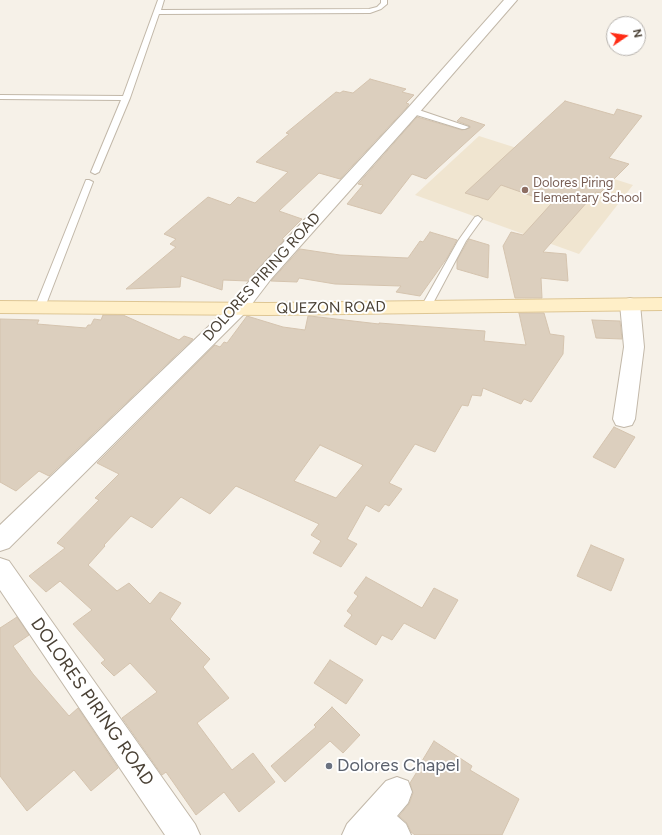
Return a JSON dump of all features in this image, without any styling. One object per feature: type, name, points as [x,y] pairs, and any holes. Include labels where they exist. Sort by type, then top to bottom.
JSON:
[{"type":"main road","name":"QUEZON ROAD","points":[[0,307],[238,309],[662,304]]},
{"type":"street","name":"DOLORES PIRING ROAD","points":[[0,541],[238,309],[264,275],[414,111],[511,0]]},
{"type":"street","points":[[624,419],[634,347],[630,304]]},
{"type":"street","name":"DOLORES PIRING ROAD","points":[[0,569],[184,835]]},
{"type":"street","points":[[376,829],[397,792]]},
{"type":"lane","points":[[95,172],[126,98],[161,0]]},
{"type":"lane","points":[[157,12],[370,11],[379,8],[384,4],[384,0]]},
{"type":"lane","points":[[0,98],[126,98]]},
{"type":"lane","points":[[414,111],[465,127]]},
{"type":"lane","points":[[40,307],[89,182]]},
{"type":"lane","points":[[426,307],[462,241],[478,219]]},
{"type":"shaded area","name":"Dolores Piring Elementary School","points":[[479,136],[633,185],[579,254],[415,195]]},
{"type":"building","points":[[370,79],[406,89],[402,92],[414,95],[406,103],[409,104],[407,107],[340,179],[319,173],[279,211],[302,219],[282,239],[284,240],[248,281],[223,280],[222,290],[181,276],[180,287],[126,289],[176,247],[170,244],[176,239],[164,234],[208,197],[230,205],[238,197],[255,203],[288,172],[256,162],[289,134],[286,133],[336,92],[340,93],[343,91],[353,93]]},
{"type":"building","points":[[565,101],[614,115],[617,109],[642,116],[609,158],[629,164],[600,193],[596,192],[543,252],[566,254],[568,281],[541,278],[542,298],[515,298],[503,246],[511,232],[523,235],[552,203],[501,185],[488,200],[465,193]]},
{"type":"building","points":[[417,117],[462,130],[470,128],[470,126],[457,121],[461,117],[485,125],[426,179],[412,174],[381,214],[347,204],[363,185],[358,184]]},
{"type":"building","points":[[430,232],[457,240],[447,258],[420,296],[396,292],[401,286],[335,284],[299,278],[297,282],[271,281],[300,249],[340,255],[408,258],[420,241],[423,242]]},
{"type":"building","points":[[469,239],[489,245],[488,278],[457,269],[457,260]]},
{"type":"building","points":[[519,313],[544,313],[550,334],[564,336],[563,354],[531,402],[524,399],[521,404],[483,388],[481,396],[472,395],[468,406],[462,405],[435,452],[415,444],[389,483],[402,489],[389,506],[385,504],[379,512],[366,505],[347,539],[357,544],[341,567],[313,553],[321,541],[311,535],[319,524],[236,486],[210,514],[181,497],[152,528],[131,516],[88,565],[117,591],[129,583],[150,604],[160,592],[181,603],[170,619],[210,659],[203,667],[229,698],[197,723],[232,770],[253,753],[275,782],[239,812],[224,792],[196,815],[166,772],[162,775],[122,718],[157,692],[130,663],[114,676],[101,663],[105,660],[73,624],[92,610],[60,581],[46,592],[29,576],[65,548],[57,543],[99,500],[95,498],[119,474],[97,463],[215,345],[220,347],[224,342],[227,343],[247,316],[283,327],[305,330],[308,316],[310,316],[379,324],[485,331],[484,341],[526,345]],"holes":[[[320,445],[363,465],[336,498],[294,481]]]},
{"type":"building","points":[[103,315],[123,315],[179,340],[184,336],[193,339],[49,476],[39,471],[16,491],[0,482],[0,319],[39,320],[37,324],[86,328],[88,325],[91,325],[94,319],[101,320]]},
{"type":"building","points":[[592,320],[620,321],[622,339],[596,338]]},
{"type":"building","points":[[614,427],[635,437],[615,468],[593,457]]},
{"type":"building","points":[[591,545],[624,559],[611,591],[577,576]]},
{"type":"building","points":[[366,577],[422,608],[434,588],[458,600],[435,639],[404,623],[392,640],[382,635],[376,645],[344,626],[352,615],[347,611],[358,596],[354,593]]},
{"type":"building","points":[[17,617],[29,635],[13,646],[33,674],[69,716],[78,708],[118,768],[91,791],[74,770],[27,811],[0,776],[0,628]]},
{"type":"building","points":[[330,660],[363,680],[346,704],[314,683]]},
{"type":"building","points":[[332,707],[360,735],[343,753],[330,741],[285,782],[271,766],[316,727],[314,725]]},
{"type":"building","points":[[434,741],[472,766],[470,770],[519,799],[502,835],[415,835],[411,832],[407,823],[399,816],[409,804],[413,793],[410,783]]},
{"type":"place","name":"Dolores Piring Elementary School","points":[[525,190]]},
{"type":"place","name":"Dolores Chapel","points":[[329,766]]}]
